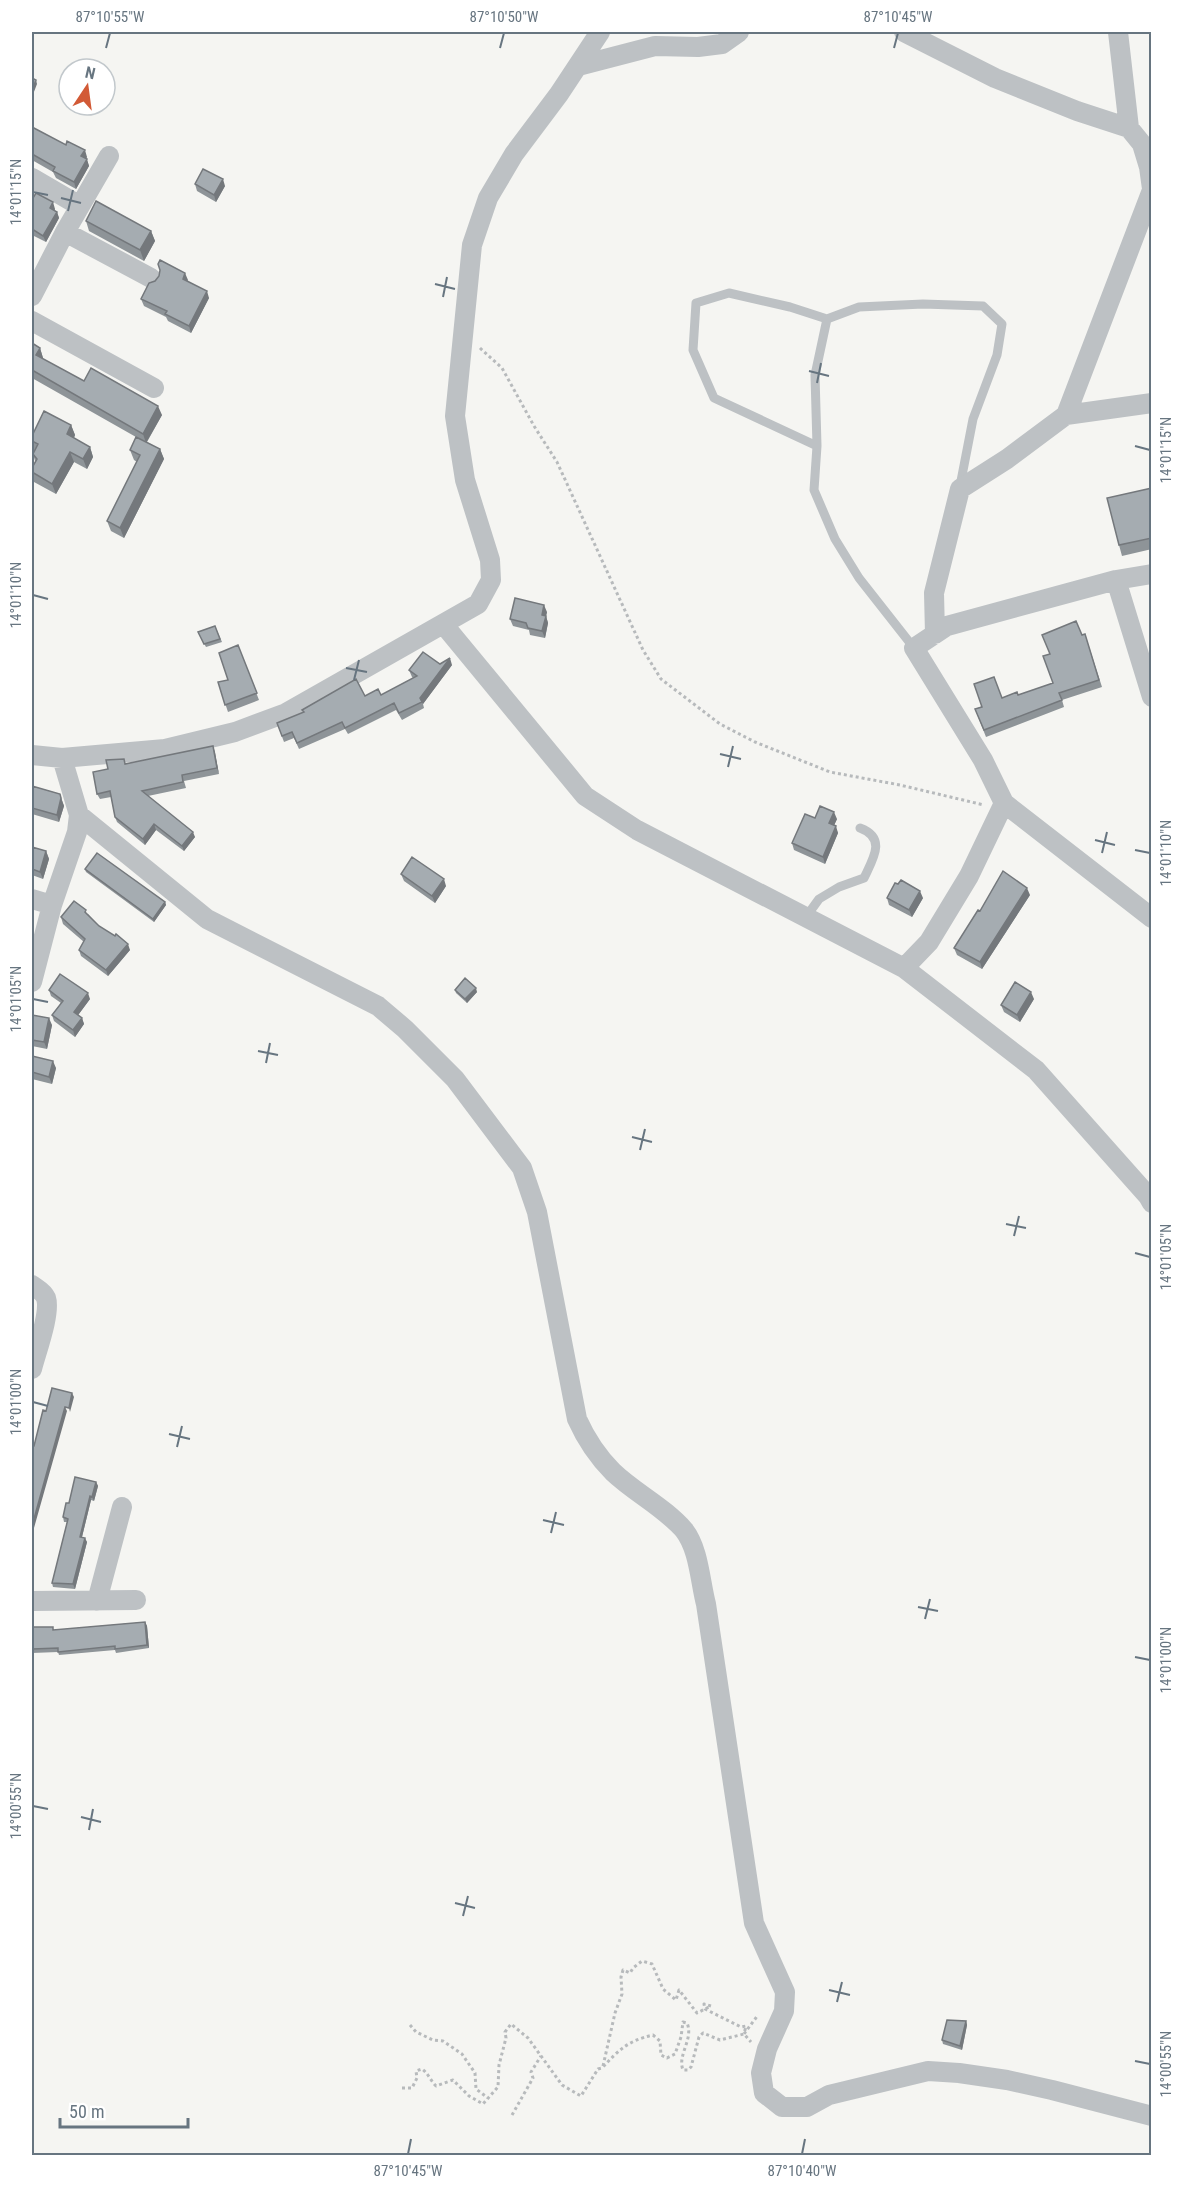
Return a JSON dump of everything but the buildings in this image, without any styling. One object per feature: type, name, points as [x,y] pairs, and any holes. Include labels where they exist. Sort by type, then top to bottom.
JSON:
[{"type":"street","points":[[32,755],[62,758],[165,749],[235,732],[286,713],[478,604],[491,580],[490,560],[465,480],[455,416],[472,245],[488,198],[514,154],[559,94],[600,32]]},
{"type":"street","points":[[578,66],[655,46],[698,47],[722,44],[739,32]]},
{"type":"street","points":[[904,32],[995,78],[1077,111],[1129,128]]},
{"type":"street","points":[[1066,415],[1152,189],[1149,167],[1142,144],[1129,128],[1118,32]]},
{"type":"street","points":[[32,296],[65,232],[109,156]]},
{"type":"street","points":[[32,178],[80,206]]},
{"type":"street","points":[[65,232],[151,278]]},
{"type":"street","points":[[32,321],[154,388]]},
{"type":"street","points":[[935,634],[934,593],[960,489],[1007,459],[1066,415],[1152,403]]},
{"type":"street","points":[[1152,574],[1116,580],[947,626],[914,648],[982,760],[1002,806],[1152,918]]},
{"type":"street","points":[[1116,580],[1152,697]]},
{"type":"street","points":[[444,625],[585,796],[637,830],[904,968],[1036,1070],[1152,1203]]},
{"type":"street","points":[[32,982],[52,905],[77,832],[79,815],[62,758]]},
{"type":"street","points":[[904,968],[929,942],[969,876],[1002,806]]},
{"type":"street","points":[[79,815],[207,919],[378,1006],[405,1029],[455,1079],[522,1168],[537,1212],[577,1419],[588,1443],[614,1473],[685,1531],[697,1557],[754,1923],[785,1992],[784,2011],[767,2049],[761,2073],[764,2093],[782,2107],[807,2107],[829,2095],[928,2070],[1007,2080],[1152,2116]]},
{"type":"street","points":[[32,899],[52,905]]},
{"type":"street","points":[[32,1285],[42,1291],[46,1299],[46,1313],[32,1369]]},
{"type":"street","points":[[97,1601],[122,1507]]},
{"type":"street","points":[[32,1602],[136,1600]]},
{"type":"lane","points":[[817,446],[714,398],[693,350],[696,303],[729,293],[790,307],[827,319],[860,307],[922,304],[983,306],[1002,324],[997,355],[973,419],[960,489]]},
{"type":"lane","points":[[827,319],[815,375],[817,446],[814,490],[835,539],[859,578],[914,648]]},
{"type":"lane","points":[[805,918],[819,899],[839,887],[864,878],[876,850],[874,839],[867,831],[860,828]]},
{"type":"path","points":[[461,344],[475,344],[502,368],[557,462],[644,650],[661,678],[720,724],[755,742],[830,772],[1002,806]]},
{"type":"path","points":[[602,2068],[615,2013],[622,1994],[623,1970],[630,1973],[642,1961],[652,1964],[663,1989],[676,2000],[679,1990],[697,2013],[705,2009],[741,2027],[746,2026],[744,2034]]},
{"type":"path","points":[[402,2088],[412,2088],[417,2078],[416,2071],[422,2069],[427,2072],[436,2086],[453,2080],[460,2088],[483,2104],[498,2086],[505,2032],[511,2024],[528,2038],[562,2085],[581,2096],[598,2069],[602,2068],[622,2046],[637,2038],[653,2035],[660,2041],[661,2055],[667,2058],[675,2054],[683,2022],[687,2023],[689,2032],[681,2064],[683,2070],[688,2070],[691,2067],[699,2037],[703,2033],[720,2040],[744,2034],[758,2015]]},
{"type":"path","points":[[410,2025],[416,2032],[433,2040],[443,2041],[462,2054],[475,2073],[476,2089],[488,2098]]},
{"type":"path","points":[[512,2115],[533,2078],[531,2072],[541,2056]]}]
